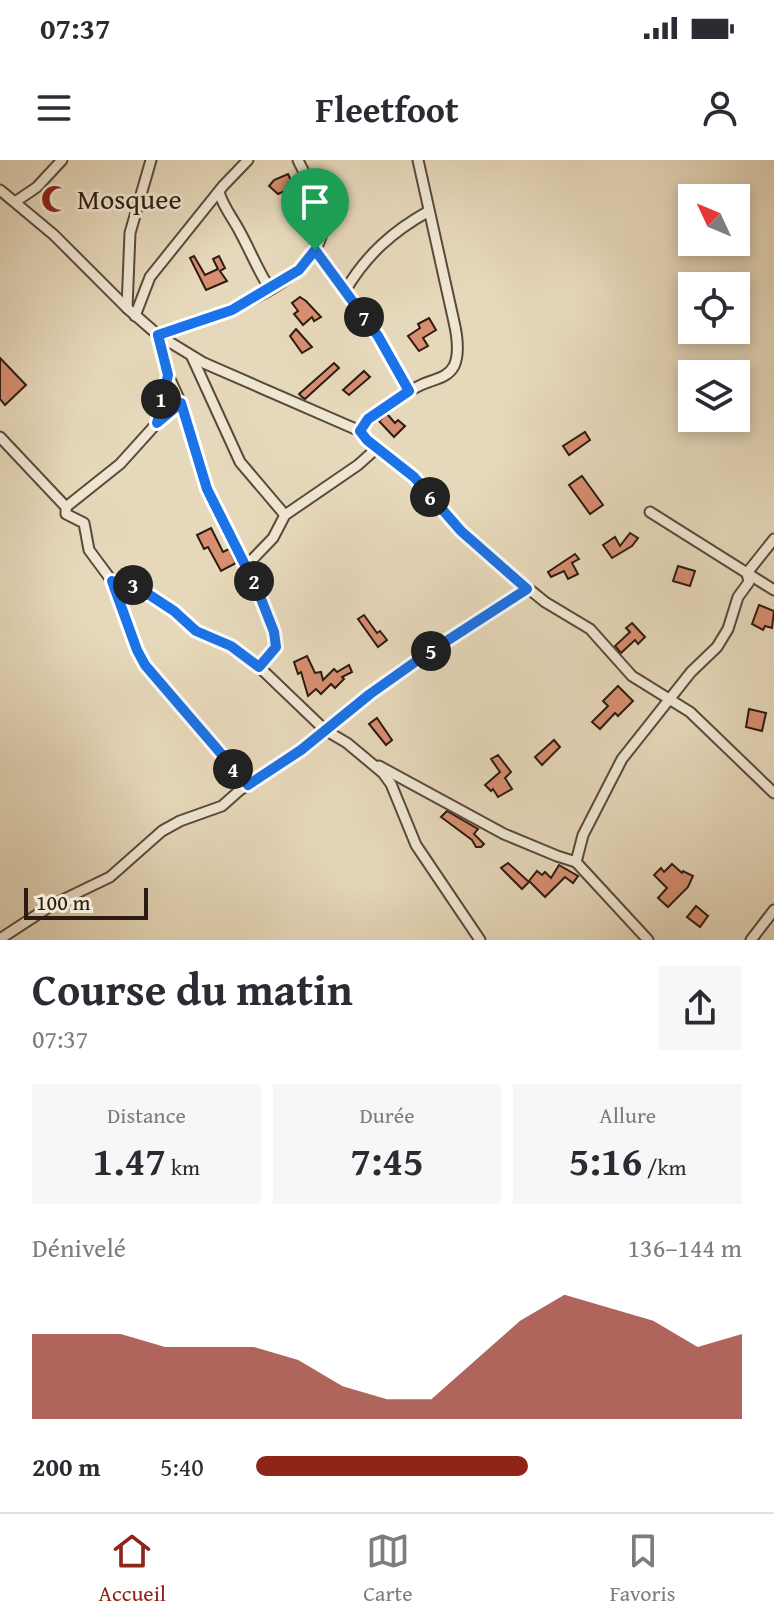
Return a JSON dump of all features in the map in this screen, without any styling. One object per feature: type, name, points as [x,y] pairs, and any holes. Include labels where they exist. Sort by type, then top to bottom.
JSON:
[{"type":"street","points":[[15,202],[37,187],[62,160]]},
{"type":"street","points":[[127,308],[130,233],[151,160]]},
{"type":"street","points":[[158,335],[232,310],[299,270],[315,250],[325,224],[323,206],[298,160]]},
{"type":"street","points":[[360,431],[368,419],[409,391],[445,376],[456,363],[454,322],[418,160]]},
{"type":"street","points":[[135,316],[150,277],[243,162]]},
{"type":"street","points":[[0,190],[54,235],[158,335],[234,377],[360,431],[414,477],[461,531],[527,589],[590,629],[641,684],[671,698],[710,730],[774,793]]},
{"type":"street","points":[[219,192],[245,240],[253,263],[270,289]]},
{"type":"street","points":[[345,291],[383,241],[429,211]]},
{"type":"street","points":[[315,250],[384,344],[409,391]]},
{"type":"street","points":[[158,335],[168,375],[181,403],[207,489],[272,624],[276,647],[259,667]]},
{"type":"street","points":[[190,355],[240,462],[285,515]]},
{"type":"street","points":[[157,423],[168,375]]},
{"type":"street","points":[[66,507],[120,464],[157,423],[181,403]]},
{"type":"street","points":[[0,437],[66,507],[66,514],[84,523],[89,550],[112,581],[145,665],[248,785]]},
{"type":"street","points":[[246,566],[273,538],[285,515],[377,448]]},
{"type":"street","points":[[650,512],[774,590]]},
{"type":"street","points":[[747,573],[774,539]]},
{"type":"street","points":[[576,862],[583,835],[622,759],[691,672],[717,647],[728,629],[738,597],[749,582],[747,573]]},
{"type":"street","points":[[112,581],[139,588],[174,611],[196,631],[231,646],[259,667],[325,730],[372,764],[391,784],[416,845],[480,940]]},
{"type":"street","points":[[0,939],[52,905],[110,877],[162,831],[222,806],[248,785],[283,764],[425,655],[527,589]]},
{"type":"street","points":[[372,764],[504,834],[576,862],[648,940]]},
{"type":"street","points":[[751,940],[774,910]]},
{"type":"building","points":[[288,174],[294,187],[278,194],[269,186],[274,180]]},
{"type":"building","points":[[194,256],[205,275],[218,269],[213,259],[219,256],[225,268],[220,271],[227,281],[206,290],[190,258]]},
{"type":"building","points":[[300,297],[321,317],[314,321],[312,317],[303,325],[294,314],[298,311],[292,303]]},
{"type":"building","points":[[429,318],[436,330],[423,338],[428,346],[419,351],[408,336],[420,328],[418,324]]},
{"type":"building","points":[[296,329],[312,347],[302,353],[290,336]]},
{"type":"building","points":[[0,358],[26,385],[5,405],[0,399]]},
{"type":"building","points":[[334,363],[339,368],[305,399],[299,394]]},
{"type":"building","points":[[364,371],[370,377],[349,395],[343,390]]},
{"type":"building","points":[[387,414],[395,423],[398,420],[405,426],[394,437],[379,421]]},
{"type":"building","points":[[585,432],[590,440],[569,455],[563,446]]},
{"type":"building","points":[[582,476],[603,505],[590,514],[569,485]]},
{"type":"building","points":[[211,528],[223,552],[229,549],[236,563],[221,571],[208,547],[204,549],[197,535]]},
{"type":"building","points":[[630,533],[638,538],[632,546],[612,558],[603,545],[615,537],[620,546]]},
{"type":"building","points":[[575,554],[579,559],[572,563],[578,574],[568,579],[564,571],[551,577],[548,572]]},
{"type":"building","points":[[678,566],[695,571],[690,586],[673,581]]},
{"type":"building","points":[[759,605],[774,611],[772,628],[765,626],[763,630],[752,624]]},
{"type":"building","points":[[364,615],[377,633],[380,631],[387,640],[378,647],[358,619]]},
{"type":"building","points":[[632,623],[645,637],[638,644],[635,640],[621,653],[615,646],[630,632],[626,628]]},
{"type":"building","points":[[307,656],[315,673],[321,672],[323,680],[334,669],[337,672],[349,665],[352,672],[342,677],[344,679],[335,688],[331,684],[321,694],[316,689],[308,696],[301,672],[298,674],[294,662]]},
{"type":"building","points":[[618,686],[633,701],[618,716],[615,713],[600,729],[592,722],[608,706],[603,701]]},
{"type":"building","points":[[749,709],[766,713],[762,731],[746,727]]},
{"type":"building","points":[[377,718],[392,740],[386,745],[369,724]]},
{"type":"building","points":[[554,740],[560,747],[542,765],[535,757]]},
{"type":"building","points":[[498,755],[511,772],[505,778],[512,789],[498,797],[493,789],[491,791],[485,785],[500,772],[491,759]]},
{"type":"building","points":[[447,811],[478,829],[474,834],[484,844],[476,847],[472,840],[441,817]]},
{"type":"building","points":[[508,863],[529,882],[522,889],[501,868]]},
{"type":"building","points":[[672,864],[682,873],[693,876],[688,887],[668,907],[658,898],[667,888],[654,875],[661,868],[664,872]]},
{"type":"building","points":[[559,865],[578,876],[573,883],[565,877],[545,897],[529,881],[537,871],[542,875],[545,872],[551,878]]},
{"type":"building","points":[[696,906],[708,916],[700,927],[687,917]]},
{"type":"place","name":"Mosquee","points":[[55,199]]},
{"type":"route","points":[[315,250],[389,352],[409,391],[368,419],[360,431],[414,477],[461,531],[527,589],[425,655],[370,694],[283,764],[248,785],[168,688],[145,665],[112,581],[139,588],[174,611],[196,631],[231,646],[259,667],[273,654],[276,647],[274,632],[242,556],[207,489],[181,403],[157,423],[168,375],[158,335],[232,310],[283,282],[299,270],[315,250]]}]
